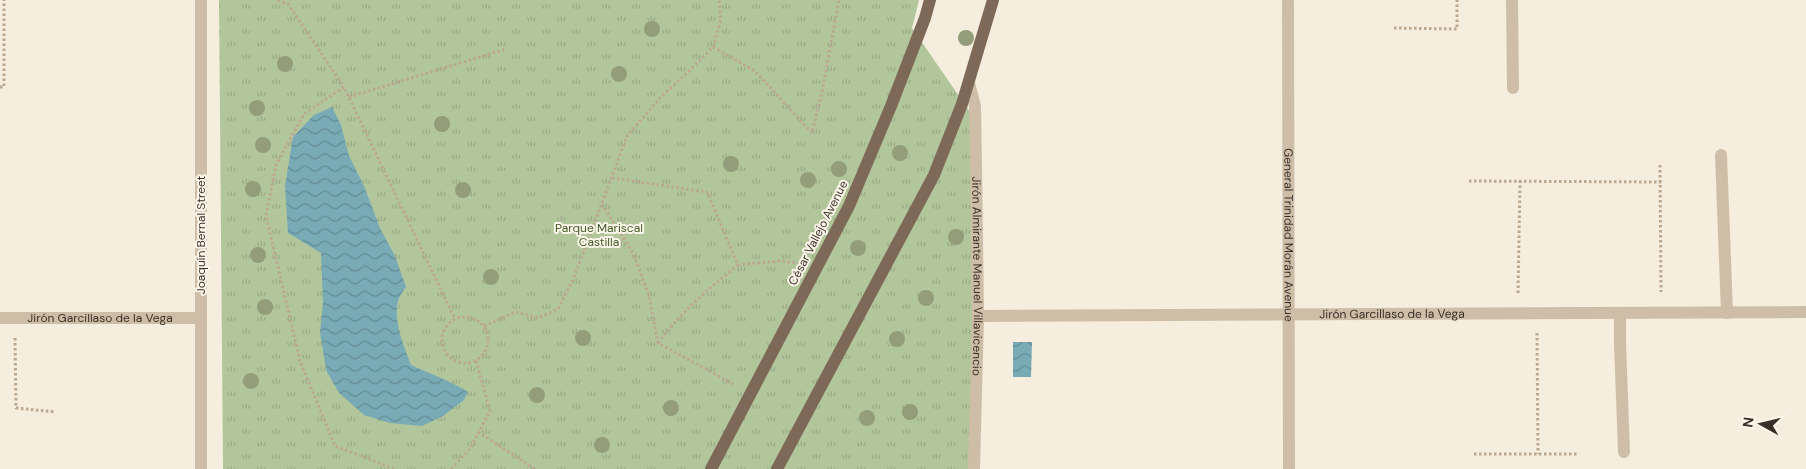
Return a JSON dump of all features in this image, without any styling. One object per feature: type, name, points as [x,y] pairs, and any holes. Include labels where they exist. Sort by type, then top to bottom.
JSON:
[{"type":"main road","name":"César Vallejo Avenue","points":[[711,469],[850,206],[892,106],[930,0]]},
{"type":"main road","points":[[777,469],[934,175],[969,83],[992,0]]},
{"type":"street","name":"Joaquín Bernal Street","points":[[200,0],[202,469]]},
{"type":"street","name":"General Trinidad Morán Avenue","points":[[1288,0],[1289,469]]},
{"type":"street","points":[[1512,0],[1513,88]]},
{"type":"street","name":"Jirón Almirante Manuel Villavicencio","points":[[969,83],[975,106],[978,316],[974,469]]},
{"type":"street","points":[[1721,155],[1727,313]]},
{"type":"street","name":"Jirón Garcillaso de la Vega","points":[[978,316],[1806,312]]},
{"type":"street","points":[[1620,313],[1624,452]]},
{"type":"street","name":"Jirón Garcillaso de la Vega","points":[[0,318],[201,318]]},
{"type":"path","points":[[0,88],[4,87],[4,0]]},
{"type":"path","points":[[278,0],[288,4],[344,87],[455,319]]},
{"type":"path","points":[[288,4],[293,0]]},
{"type":"path","points":[[484,326],[516,312],[538,318],[558,309],[572,280],[627,136],[660,97],[713,47],[721,20],[719,0]]},
{"type":"path","points":[[713,47],[755,71],[812,133],[821,97],[838,0]]},
{"type":"path","points":[[1394,28],[1457,29],[1457,0]]},
{"type":"path","points":[[349,97],[506,49]]},
{"type":"path","points":[[344,87],[304,114],[276,165],[266,216],[300,361],[335,446],[394,469]]},
{"type":"path","points":[[1660,165],[1662,313]]},
{"type":"path","points":[[612,178],[707,192],[738,265]]},
{"type":"path","points":[[1469,181],[1660,182]]},
{"type":"path","points":[[1518,314],[1520,181]]},
{"type":"path","points":[[602,204],[634,255],[649,296],[658,343]]},
{"type":"path","points":[[658,343],[672,324],[702,293],[738,265],[779,261],[818,266]]},
{"type":"path","points":[[1537,314],[1538,454]]},
{"type":"path","points":[[463,317],[478,320],[488,333],[487,349],[483,356],[476,361],[462,364],[449,357],[445,351],[442,336],[449,324],[455,319],[463,317]]},
{"type":"path","points":[[15,318],[16,408],[55,412]]},
{"type":"path","points":[[658,343],[750,393]]},
{"type":"path","points":[[451,469],[470,449],[490,411],[476,361]]},
{"type":"path","points":[[478,432],[535,469]]},
{"type":"path","points":[[1474,454],[1580,454]]},
{"type":"green space","name":"Parque Mariscal Castilla","points":[[219,0],[919,0],[912,28],[979,125],[970,469],[223,469]]},
{"type":"water","points":[[332,107],[341,125],[349,156],[364,186],[380,228],[395,256],[406,287],[398,301],[397,317],[400,334],[411,365],[468,392],[464,400],[443,416],[422,426],[390,423],[364,415],[339,393],[326,370],[320,332],[323,303],[321,253],[288,233],[285,186],[293,137],[314,115]]},
{"type":"water","points":[[1013,342],[1032,342],[1031,377],[1013,377]]}]
